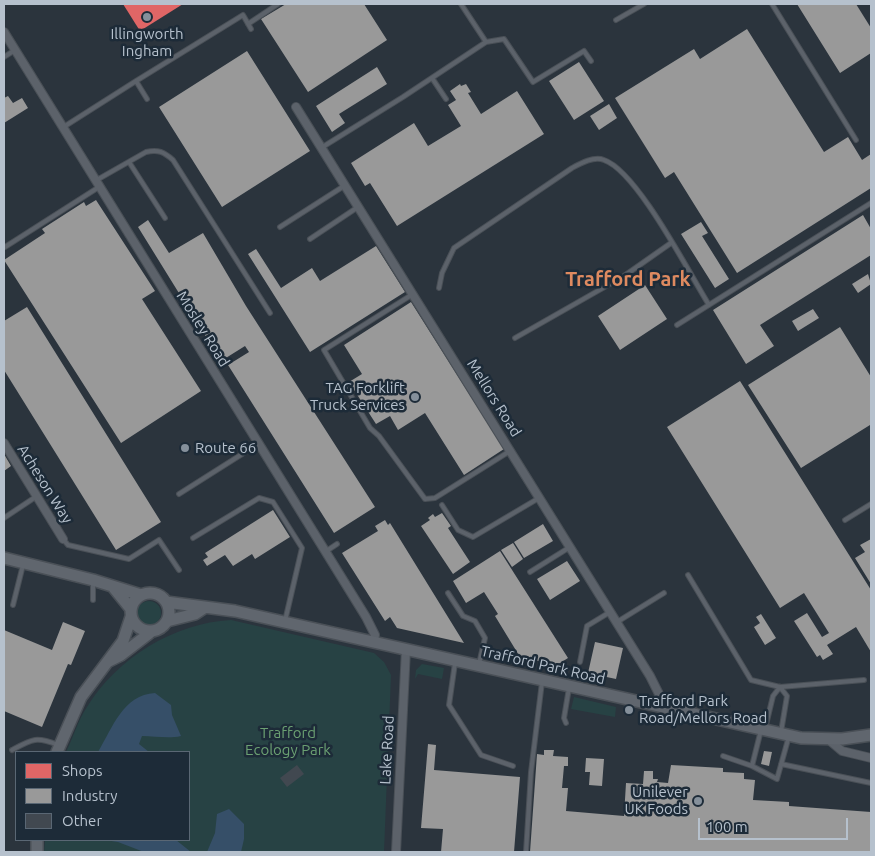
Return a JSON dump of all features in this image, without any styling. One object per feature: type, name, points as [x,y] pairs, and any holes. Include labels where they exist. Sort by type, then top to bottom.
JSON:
[{"type":"street","name":"Mosley Road","points":[[4,32],[373,629],[374,642]]},
{"type":"street","name":"Mellors Road","points":[[296,107],[656,686],[660,700],[658,706]]},
{"type":"street","name":"Acheson Way","points":[[4,443],[64,539]]},
{"type":"street","points":[[4,558],[92,580],[142,595],[152,593],[166,602],[169,608],[167,621],[161,628],[151,632],[121,655],[108,661]]},
{"type":"street","points":[[114,588],[131,613],[138,628],[151,632]]},
{"type":"street","points":[[59,749],[81,698],[123,641],[133,603],[142,595]]},
{"type":"street","name":"Trafford Park Road","points":[[166,602],[235,611],[784,735],[828,740],[842,751],[871,758]]},
{"type":"street","name":"Trafford Park Road","points":[[167,621],[195,614],[204,608]]},
{"type":"street","name":"Lake Road","points":[[396,852],[406,649]]},
{"type":"street","points":[[828,740],[871,735]]},
{"type":"lane","points":[[248,24],[278,4]]},
{"type":"lane","points":[[461,4],[486,42]]},
{"type":"lane","points":[[616,20],[644,4]]},
{"type":"lane","points":[[772,4],[856,140]]},
{"type":"lane","points":[[62,128],[242,15],[251,29]]},
{"type":"lane","points":[[321,148],[486,42],[504,39],[534,82],[584,50],[591,62]]},
{"type":"lane","points":[[4,56],[15,50]]},
{"type":"lane","points":[[432,78],[446,99]]},
{"type":"lane","points":[[136,82],[147,99]]},
{"type":"lane","points":[[5,247],[129,162],[146,152],[154,150],[164,152],[173,160],[270,313]]},
{"type":"lane","points":[[440,288],[442,273],[454,248],[572,168],[594,159],[602,158],[612,163],[640,191],[709,305]]},
{"type":"lane","points":[[129,162],[166,218]]},
{"type":"lane","points":[[280,227],[344,186]]},
{"type":"lane","points":[[677,325],[871,203]]},
{"type":"lane","points":[[310,239],[358,207]]},
{"type":"lane","points":[[515,338],[624,276],[671,243]]},
{"type":"lane","points":[[413,294],[324,350],[370,428],[379,436],[425,499],[435,498],[510,451]]},
{"type":"lane","points":[[179,494],[258,444]]},
{"type":"lane","points":[[4,518],[37,496]]},
{"type":"lane","points":[[193,538],[259,498],[273,502],[302,548],[284,623]]},
{"type":"lane","points":[[442,505],[458,530],[473,537],[540,498]]},
{"type":"lane","points":[[845,520],[871,504]]},
{"type":"lane","points":[[64,539],[68,545],[129,559],[159,540],[179,570]]},
{"type":"lane","points":[[325,552],[337,544]]},
{"type":"lane","points":[[530,572],[570,547]]},
{"type":"lane","points":[[13,605],[23,562]]},
{"type":"lane","points":[[688,576],[751,680],[780,687],[864,680]]},
{"type":"lane","points":[[92,580],[93,600]]},
{"type":"lane","points":[[448,593],[463,616],[475,621],[485,638],[479,666]]},
{"type":"lane","points":[[616,622],[664,593]]},
{"type":"lane","points":[[580,662],[587,626],[610,612]]},
{"type":"lane","points":[[455,660],[449,706],[481,755],[513,766]]},
{"type":"lane","points":[[526,852],[531,772],[542,680]]},
{"type":"lane","points":[[566,723],[564,718],[570,686]]},
{"type":"lane","points":[[752,766],[774,696],[780,687]]},
{"type":"lane","points":[[723,756],[752,766],[778,779],[787,696],[780,687]]},
{"type":"lane","points":[[12,750],[30,740],[38,738],[59,749]]},
{"type":"lane","points":[[781,764],[871,782]]},
{"type":"green space","points":[[149,601],[157,605],[161,613],[157,621],[149,625],[141,621],[137,613],[141,605]]},
{"type":"green space","name":"Trafford Ecology Park","points":[[231,620],[374,653],[384,662],[391,675],[384,852],[44,852],[45,841],[190,841],[190,751],[66,751],[87,707],[99,689],[114,673],[149,646],[168,636],[210,623]]},
{"type":"green space","points":[[422,664],[444,668],[442,679],[418,674],[415,679],[416,670]]},
{"type":"green space","points":[[574,697],[616,707],[615,717],[571,709]]},
{"type":"water","points":[[155,693],[171,705],[172,715],[181,736],[142,736],[139,744],[148,751],[99,751],[120,714],[127,706],[144,695]]},
{"type":"water","points":[[229,809],[244,824],[244,839],[241,852],[207,852],[215,833],[217,814]]},
{"type":"water","points":[[112,841],[177,841],[191,852],[144,852]]},
{"type":"building: Shops","name":"Illingworth Ingham","points":[[123,4],[183,4],[140,31]]},
{"type":"building: Industry","points":[[286,4],[364,4],[387,40],[308,92],[261,19]]},
{"type":"building: Industry","points":[[797,4],[856,4],[871,28],[871,53],[840,73]]},
{"type":"building: Industry","points":[[747,29],[824,152],[848,137],[862,160],[871,154],[871,188],[737,273],[674,172],[665,178],[615,98],[694,49],[700,59]]},
{"type":"building: Industry","points":[[247,51],[310,151],[222,207],[159,107]]},
{"type":"building: Industry","points":[[579,62],[604,101],[574,120],[549,81]]},
{"type":"building: Industry","points":[[377,67],[387,84],[339,114],[345,123],[332,132],[316,106]]},
{"type":"building: Industry","points":[[460,84],[461,86],[466,84],[471,92],[468,93],[481,114],[517,91],[544,134],[397,226],[370,183],[365,186],[351,163],[414,123],[428,146],[461,126],[448,105],[456,100],[450,91]]},
{"type":"building: Industry","points":[[8,96],[13,103],[22,98],[28,108],[4,123],[4,98]]},
{"type":"building: Industry","points":[[609,104],[617,118],[599,130],[590,116]]},
{"type":"building: Industry","points":[[96,200],[155,291],[142,299],[201,391],[121,443],[4,260],[45,233],[42,229],[84,202],[86,206]]},
{"type":"building: Industry","points":[[863,215],[871,229],[871,255],[760,325],[774,346],[746,364],[713,310]]},
{"type":"building: Industry","points":[[148,220],[169,253],[203,233],[246,306],[375,507],[334,533],[228,365],[249,352],[245,346],[221,361],[138,227]]},
{"type":"building: Industry","points":[[701,222],[708,233],[702,236],[729,279],[715,288],[681,234]]},
{"type":"building: Industry","points":[[376,246],[405,292],[310,352],[248,254],[256,249],[281,288],[312,268],[320,281]]},
{"type":"building: Industry","points":[[868,274],[871,284],[858,293],[852,284]]},
{"type":"building: Industry","points":[[645,285],[667,319],[620,350],[598,316]]},
{"type":"building: Industry","name":"TAG Forklift Truck Services","points":[[411,302],[504,449],[464,475],[425,413],[398,430],[390,416],[376,424],[349,382],[362,374],[344,345]]},
{"type":"building: Industry","points":[[27,307],[161,522],[116,550],[4,370],[4,321]]},
{"type":"building: Industry","points":[[813,309],[819,318],[798,331],[792,321]]},
{"type":"building: Industry","points":[[840,327],[871,377],[871,428],[870,425],[801,468],[748,385]]},
{"type":"building: Industry","points":[[740,381],[871,590],[871,652],[856,627],[827,645],[833,654],[823,660],[820,655],[817,657],[794,621],[807,613],[822,637],[829,633],[804,593],[780,608],[667,427]]},
{"type":"building: Industry","points":[[4,454],[11,466],[4,471]]},
{"type":"building: Industry","points":[[273,510],[290,537],[255,559],[252,554],[233,566],[225,555],[207,566],[203,560],[208,557],[205,553]]},
{"type":"building: Industry","points":[[442,513],[451,526],[448,528],[470,562],[453,574],[421,526],[430,520],[428,518],[433,514],[435,517]]},
{"type":"building: Industry","points":[[385,520],[388,525],[390,523],[464,643],[397,628],[390,617],[385,621],[342,553],[378,531],[375,526]]},
{"type":"building: Industry","points":[[543,524],[553,541],[524,558],[514,542]]},
{"type":"building: Industry","points":[[871,539],[871,584],[855,558],[865,552],[860,545]]},
{"type":"building: Industry","points":[[513,543],[523,559],[512,567],[501,550]]},
{"type":"building: Industry","points":[[500,551],[568,658],[557,665],[520,657],[495,616],[498,614],[484,592],[466,603],[453,581]]},
{"type":"building: Industry","points":[[567,561],[580,581],[550,600],[537,579]]},
{"type":"building: Industry","points":[[761,614],[776,638],[765,645],[754,627],[760,623],[756,617]]},
{"type":"building: Industry","points":[[63,622],[85,631],[71,665],[68,664],[42,727],[4,711],[4,630],[52,650]]},
{"type":"building: Industry","points":[[595,642],[623,648],[616,679],[588,673]]},
{"type":"building: Industry","points":[[428,744],[436,745],[434,770],[520,777],[514,852],[441,852],[443,829],[421,828]]},
{"type":"building: Industry","name":"Unilever UK Foods","points":[[544,750],[554,750],[553,756],[568,757],[568,766],[564,766],[562,788],[568,788],[566,811],[624,816],[626,783],[643,784],[644,771],[653,771],[653,779],[658,779],[657,782],[668,783],[671,765],[723,768],[723,772],[744,773],[744,779],[755,780],[753,800],[789,802],[789,806],[871,812],[871,852],[530,852],[537,754],[544,755]]},
{"type":"building: Industry","points":[[764,751],[772,752],[769,766],[761,764]]},
{"type":"building: Industry","points":[[586,758],[604,759],[602,786],[589,785],[590,772],[585,772]]},
{"type":"building: Other","points":[[297,765],[304,774],[287,787],[280,778]]},
{"type":"place","name":"Illingworth Ingham","points":[[147,17]]},
{"type":"place","name":"TAG Forklift Truck Services","points":[[415,397]]},
{"type":"place","name":"Route 66","points":[[185,448]]},
{"type":"place","name":"Trafford Park Road/Mellors Road","points":[[629,710]]},
{"type":"place","name":"Unilever UK Foods","points":[[698,801]]},
{"type":"district","name":"Trafford Park","points":[[628,279]]}]
